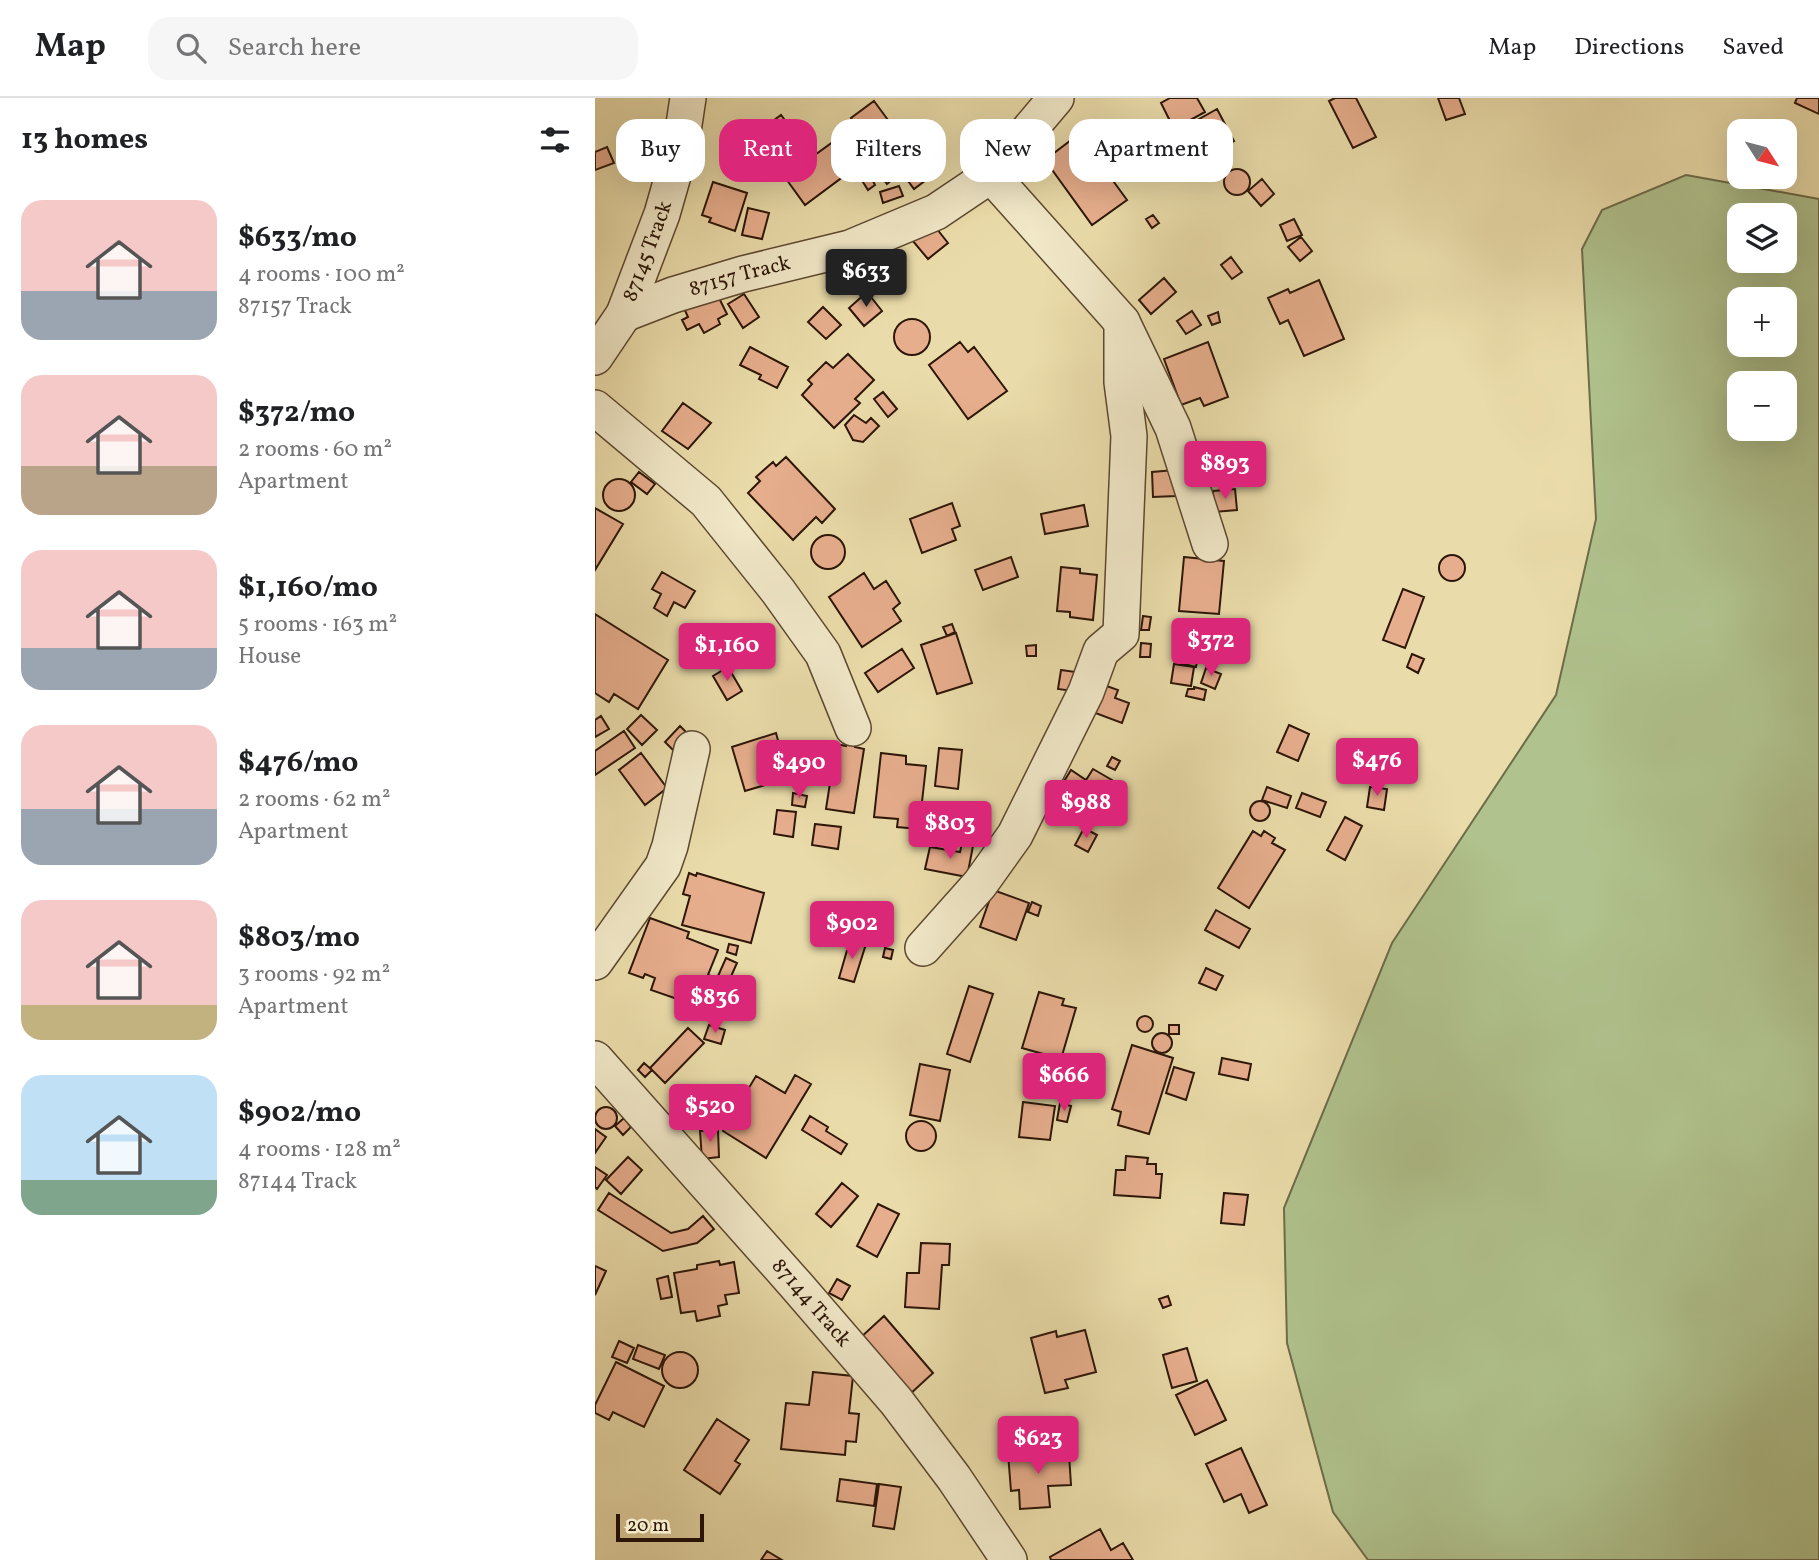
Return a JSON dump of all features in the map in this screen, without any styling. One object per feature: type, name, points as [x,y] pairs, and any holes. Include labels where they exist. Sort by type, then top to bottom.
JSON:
[{"type":"street","name":"87145 Track","points":[[595,357],[624,314],[662,214],[677,164],[688,98]]},
{"type":"street","name":"87157 Track","points":[[1038,119],[1056,98]]},
{"type":"street","name":"87157 Track","points":[[624,314],[673,295],[743,274],[850,248],[936,212],[981,182]]},
{"type":"street","points":[[997,182],[1122,322],[1173,428],[1210,544]]},
{"type":"street","points":[[923,948],[980,884],[1015,835],[1086,692],[1101,651],[1121,634],[1129,436],[1122,382],[1122,322]]},
{"type":"street","points":[[595,408],[706,501],[778,591],[823,654],[853,728]]},
{"type":"street","points":[[595,962],[663,866],[692,749]]},
{"type":"street","name":"87144 Track","points":[[595,1059],[895,1401],[954,1478],[1009,1560]]},
{"type":"green space","points":[[1686,175],[1727,182],[1727,189],[1764,189],[1819,199],[1819,1560],[1368,1560],[1333,1512],[1287,1343],[1284,1208],[1392,943],[1556,695],[1596,519],[1582,249],[1602,210]]},
{"type":"building","points":[[1170,98],[1197,98],[1205,112],[1192,119],[1169,119],[1161,103]]},
{"type":"building","points":[[1335,98],[1356,98],[1376,137],[1353,148],[1329,101]]},
{"type":"building","points":[[1438,98],[1459,98],[1465,114],[1446,120]]},
{"type":"building","points":[[1797,98],[1819,98],[1819,114],[1795,103]]},
{"type":"building","points":[[874,101],[887,119],[852,119]]},
{"type":"building","points":[[1217,109],[1222,119],[1199,119]]},
{"type":"building","points":[[1069,142],[1069,182],[1114,182],[1127,200],[1092,225],[1055,174],[1055,152]]},
{"type":"building","points":[[831,143],[831,182],[836,182],[805,205],[788,182],[817,182],[817,153]]},
{"type":"building","points":[[607,147],[614,163],[595,170],[595,152]]},
{"type":"building","points":[[1233,170],[1242,170],[1249,177],[1249,187],[1242,194],[1232,194],[1225,187],[1224,182],[1233,182]]},
{"type":"building","points":[[1262,179],[1274,194],[1261,206],[1248,191]]},
{"type":"building","points":[[713,182],[747,193],[735,231],[709,222],[711,218],[702,215]]},
{"type":"building","points":[[863,182],[874,182],[875,185],[868,190]]},
{"type":"building","points":[[909,182],[923,182],[914,189]]},
{"type":"building","points":[[899,186],[903,196],[883,203],[880,192]]},
{"type":"building","points":[[748,208],[769,213],[762,239],[742,235]]},
{"type":"building","points":[[1153,215],[1159,223],[1152,228],[1146,219]]},
{"type":"building","points":[[1294,219],[1302,235],[1287,241],[1280,225]]},
{"type":"building","points":[[933,224],[948,243],[928,259],[912,240]]},
{"type":"building","points":[[1301,237],[1312,251],[1300,261],[1288,247]]},
{"type":"building","points":[[1231,257],[1242,272],[1232,279],[1221,265]]},
{"type":"building","points":[[1164,278],[1176,292],[1151,314],[1139,300]]},
{"type":"building","points":[[1319,280],[1344,339],[1304,356],[1288,320],[1280,324],[1268,298],[1288,289],[1290,293]]},
{"type":"building","points":[[867,292],[882,311],[864,326],[849,308]]},
{"type":"building","points":[[717,294],[727,314],[718,319],[720,324],[704,333],[699,324],[687,330],[682,320],[688,317],[682,304]]},
{"type":"building","points":[[744,294],[759,317],[743,328],[728,304]]},
{"type":"building","points":[[823,307],[841,325],[826,339],[808,322]]},
{"type":"building","points":[[1192,311],[1201,325],[1186,334],[1177,321]]},
{"type":"building","points":[[1218,312],[1220,322],[1212,325],[1208,316]]},
{"type":"building","points":[[912,319],[925,324],[930,337],[925,350],[912,355],[899,350],[894,337],[899,324]]},
{"type":"building","points":[[960,342],[968,352],[974,347],[1007,391],[968,419],[929,365]]},
{"type":"building","points":[[1208,342],[1228,397],[1204,406],[1200,398],[1181,405],[1164,359]]},
{"type":"building","points":[[750,347],[788,367],[777,388],[759,379],[761,375],[740,365]]},
{"type":"building","points":[[848,354],[874,380],[855,399],[860,403],[834,428],[802,395],[812,384],[808,380],[826,362],[833,368]]},
{"type":"building","points":[[883,392],[897,409],[888,417],[874,399]]},
{"type":"building","points":[[683,403],[711,423],[688,449],[662,431]]},
{"type":"building","points":[[854,415],[866,423],[871,418],[879,426],[863,442],[853,440],[845,425]]},
{"type":"building","points":[[1218,451],[1222,459],[1212,464],[1208,456]]},
{"type":"building","points":[[786,457],[835,509],[822,523],[816,517],[793,540],[748,493],[760,481],[756,477],[773,462],[776,466]]},
{"type":"building","points":[[1175,470],[1176,496],[1153,497],[1152,472]]},
{"type":"building","points":[[639,472],[655,484],[647,494],[631,482]]},
{"type":"building","points":[[619,479],[630,484],[635,495],[630,506],[619,511],[608,506],[603,495],[608,484]]},
{"type":"building","points":[[1235,489],[1237,510],[1214,512],[1213,491]]},
{"type":"building","points":[[952,503],[960,526],[952,529],[956,540],[922,553],[910,519]]},
{"type":"building","points":[[1084,505],[1088,526],[1045,534],[1041,514]]},
{"type":"building","points":[[595,508],[623,524],[595,570]]},
{"type":"building","points":[[828,535],[840,540],[845,552],[840,564],[828,569],[816,564],[811,552],[816,540]]},
{"type":"building","points":[[1452,555],[1461,559],[1465,568],[1461,577],[1452,581],[1443,577],[1439,568],[1443,559]]},
{"type":"building","points":[[1011,557],[1018,577],[983,590],[975,570]]},
{"type":"building","points":[[1184,557],[1224,561],[1219,614],[1179,611]]},
{"type":"building","points":[[1061,567],[1080,569],[1080,573],[1097,575],[1093,620],[1070,617],[1070,612],[1057,611]]},
{"type":"building","points":[[662,572],[695,591],[685,608],[674,602],[667,616],[654,608],[661,594],[652,589]]},
{"type":"building","points":[[864,573],[874,589],[886,581],[900,603],[893,609],[901,621],[862,647],[829,597]]},
{"type":"building","points":[[1403,589],[1424,597],[1405,648],[1383,640]]},
{"type":"building","points":[[595,614],[668,660],[638,709],[614,694],[609,702],[595,693]]},
{"type":"building","points":[[1143,616],[1151,617],[1149,630],[1141,630]]},
{"type":"building","points":[[952,624],[955,632],[947,636],[943,627]]},
{"type":"building","points":[[721,625],[731,640],[691,666],[681,650]]},
{"type":"building","points":[[956,633],[972,683],[937,694],[921,645]]},
{"type":"building","points":[[1141,643],[1151,644],[1150,657],[1140,657]]},
{"type":"building","points":[[1036,645],[1036,656],[1027,656],[1026,646]]},
{"type":"building","points":[[1178,646],[1199,650],[1196,667],[1175,662]]},
{"type":"building","points":[[902,649],[914,668],[878,692],[865,673]]},
{"type":"building","points":[[1412,654],[1424,659],[1418,673],[1407,667]]},
{"type":"building","points":[[1174,664],[1194,667],[1191,686],[1171,683]]},
{"type":"building","points":[[728,667],[742,691],[727,700],[713,676]]},
{"type":"building","points":[[1206,668],[1221,674],[1215,689],[1201,683]]},
{"type":"building","points":[[1061,670],[1083,673],[1080,692],[1058,689]]},
{"type":"building","points":[[1101,684],[1118,690],[1115,698],[1129,703],[1122,723],[1090,711]]},
{"type":"building","points":[[1194,687],[1206,690],[1204,700],[1186,696],[1188,689]]},
{"type":"building","points":[[641,715],[657,730],[642,745],[627,729]]},
{"type":"building","points":[[601,716],[609,729],[595,737],[595,720]]},
{"type":"building","points":[[1289,725],[1309,734],[1298,761],[1277,752]]},
{"type":"building","points":[[680,726],[696,742],[681,758],[665,742]]},
{"type":"building","points":[[624,731],[635,748],[595,775],[595,751]]},
{"type":"building","points":[[776,733],[779,744],[786,742],[791,762],[785,764],[789,778],[745,791],[732,747]]},
{"type":"building","points":[[847,738],[856,740],[855,747],[864,749],[854,813],[826,809],[836,744],[846,746]]},
{"type":"building","points":[[939,748],[962,750],[958,789],[935,786]]},
{"type":"building","points":[[641,753],[667,788],[645,805],[619,770]]},
{"type":"building","points":[[881,753],[906,756],[906,764],[926,766],[919,829],[897,827],[898,819],[874,817]]},
{"type":"building","points":[[1112,757],[1120,761],[1115,770],[1107,766]]},
{"type":"building","points":[[1093,769],[1112,780],[1105,792],[1115,799],[1104,816],[1078,800],[1065,821],[1047,809],[1071,770],[1086,780]]},
{"type":"building","points":[[1267,787],[1291,796],[1287,808],[1262,800]]},
{"type":"building","points":[[1370,787],[1387,789],[1384,810],[1367,807]]},
{"type":"building","points":[[793,793],[807,796],[805,807],[792,805]]},
{"type":"building","points":[[1302,793],[1326,802],[1320,817],[1296,808]]},
{"type":"building","points":[[1260,801],[1267,804],[1270,811],[1267,818],[1260,821],[1253,818],[1250,811],[1253,804]]},
{"type":"building","points":[[777,810],[796,812],[793,837],[774,834]]},
{"type":"building","points":[[1345,817],[1362,826],[1345,860],[1327,850]]},
{"type":"building","points":[[815,824],[841,827],[838,849],[812,845]]},
{"type":"building","points":[[1084,828],[1097,835],[1088,852],[1075,845]]},
{"type":"building","points":[[1253,831],[1261,836],[1264,831],[1275,838],[1272,843],[1285,850],[1249,908],[1218,888]]},
{"type":"building","points":[[962,843],[973,846],[967,877],[925,869],[930,847],[960,852]]},
{"type":"building","points":[[689,873],[764,893],[751,943],[682,925],[690,896],[683,894]]},
{"type":"building","points":[[993,890],[1029,903],[1016,940],[980,927]]},
{"type":"building","points":[[1032,902],[1041,906],[1038,916],[1028,912]]},
{"type":"building","points":[[1216,910],[1250,929],[1239,948],[1205,930]]},
{"type":"building","points":[[650,918],[689,932],[687,938],[718,950],[708,975],[722,980],[715,1001],[684,989],[680,1000],[651,990],[655,978],[645,974],[643,978],[629,973]]},
{"type":"building","points":[[849,918],[858,921],[854,934],[845,931]]},
{"type":"building","points":[[850,940],[866,944],[854,982],[839,978]]},
{"type":"building","points":[[729,944],[738,946],[736,955],[727,952]]},
{"type":"building","points":[[885,948],[893,950],[891,959],[883,957]]},
{"type":"building","points":[[726,958],[737,963],[729,981],[718,976]]},
{"type":"building","points":[[1206,968],[1223,976],[1216,990],[1199,983]]},
{"type":"building","points":[[969,986],[993,994],[970,1062],[947,1054]]},
{"type":"building","points":[[1039,992],[1064,999],[1062,1005],[1076,1008],[1061,1059],[1022,1048]]},
{"type":"building","points":[[1145,1016],[1153,1024],[1145,1032],[1137,1024]]},
{"type":"building","points":[[709,1025],[725,1030],[721,1044],[704,1039]]},
{"type":"building","points":[[1169,1025],[1179,1025],[1179,1034],[1169,1034]]},
{"type":"building","points":[[688,1028],[704,1043],[665,1083],[650,1068]]},
{"type":"building","points":[[1158,1033],[1166,1033],[1172,1043],[1166,1053],[1158,1053],[1152,1047],[1152,1039]]},
{"type":"building","points":[[1132,1045],[1173,1058],[1149,1134],[1118,1125],[1121,1112],[1112,1109]]},
{"type":"building","points":[[1222,1058],[1251,1064],[1248,1080],[1219,1074]]},
{"type":"building","points":[[644,1063],[652,1070],[645,1077],[638,1070]]},
{"type":"building","points":[[920,1064],[950,1070],[940,1121],[910,1115]]},
{"type":"building","points":[[1174,1067],[1194,1073],[1186,1100],[1166,1093]]},
{"type":"building","points":[[795,1075],[811,1084],[766,1158],[723,1131],[756,1076],[785,1093]]},
{"type":"building","points":[[1023,1102],[1055,1106],[1050,1140],[1019,1137]]},
{"type":"building","points":[[1060,1103],[1071,1106],[1067,1122],[1057,1120]]},
{"type":"building","points":[[606,1107],[614,1110],[617,1118],[614,1126],[606,1129],[598,1126],[595,1118],[598,1110]]},
{"type":"building","points":[[810,1116],[828,1127],[826,1131],[847,1144],[841,1154],[802,1130]]},
{"type":"building","points":[[624,1118],[631,1127],[623,1135],[615,1126]]},
{"type":"building","points":[[921,1121],[932,1125],[936,1136],[932,1147],[921,1151],[910,1147],[906,1136],[910,1125]]},
{"type":"building","points":[[595,1129],[606,1137],[595,1153]]},
{"type":"building","points":[[718,1130],[719,1157],[702,1159],[700,1131]]},
{"type":"building","points":[[1126,1156],[1148,1158],[1147,1164],[1156,1164],[1156,1174],[1162,1174],[1160,1198],[1114,1195],[1116,1170],[1125,1170]]},
{"type":"building","points":[[628,1157],[642,1170],[621,1194],[606,1180]]},
{"type":"building","points":[[595,1167],[607,1175],[597,1189],[595,1187]]},
{"type":"building","points":[[842,1183],[858,1196],[831,1227],[816,1214]]},
{"type":"building","points":[[609,1193],[671,1233],[688,1229],[703,1216],[714,1229],[697,1243],[663,1251],[598,1210]]},
{"type":"building","points":[[1224,1193],[1248,1195],[1244,1225],[1221,1223]]},
{"type":"building","points":[[878,1204],[899,1214],[877,1257],[857,1246]]},
{"type":"building","points":[[921,1243],[950,1244],[949,1265],[942,1265],[939,1309],[905,1307],[907,1273],[919,1273]]},
{"type":"building","points":[[719,1261],[720,1265],[734,1262],[739,1293],[725,1295],[727,1304],[718,1306],[720,1316],[697,1321],[695,1311],[681,1313],[674,1273]]},
{"type":"building","points":[[595,1266],[606,1271],[595,1295]]},
{"type":"building","points":[[668,1276],[672,1297],[661,1299],[657,1279]]},
{"type":"building","points":[[837,1279],[850,1286],[842,1300],[829,1293]]},
{"type":"building","points":[[1168,1296],[1171,1305],[1163,1308],[1159,1299]]},
{"type":"building","points":[[884,1316],[933,1373],[909,1395],[860,1338]]},
{"type":"building","points":[[1085,1330],[1096,1372],[1065,1380],[1068,1388],[1045,1393],[1031,1338],[1056,1331],[1057,1337]]},
{"type":"building","points":[[619,1341],[634,1348],[627,1363],[612,1357]]},
{"type":"building","points":[[638,1345],[665,1355],[659,1369],[633,1359]]},
{"type":"building","points":[[1187,1348],[1197,1381],[1172,1388],[1163,1355]]},
{"type":"building","points":[[680,1352],[693,1357],[698,1370],[693,1383],[680,1388],[667,1383],[662,1370],[667,1357]]},
{"type":"building","points":[[616,1362],[664,1386],[644,1427],[613,1412],[609,1420],[595,1413],[595,1405]]},
{"type":"building","points":[[813,1372],[853,1376],[849,1413],[859,1414],[856,1442],[846,1441],[845,1455],[781,1449],[786,1403],[809,1405]]},
{"type":"building","points":[[1207,1380],[1226,1420],[1195,1435],[1176,1395]]},
{"type":"building","points":[[717,1419],[749,1440],[735,1461],[740,1464],[720,1494],[684,1470]]},
{"type":"building","points":[[1241,1448],[1267,1505],[1249,1513],[1241,1494],[1224,1502],[1206,1464]]},
{"type":"building","points":[[1056,1450],[1056,1455],[1069,1454],[1071,1485],[1048,1486],[1050,1507],[1020,1509],[1019,1490],[1011,1491],[1008,1453]]},
{"type":"building","points":[[840,1479],[877,1484],[874,1506],[837,1501]]},
{"type":"building","points":[[879,1484],[901,1487],[894,1529],[873,1526]]},
{"type":"building","points":[[1100,1529],[1111,1550],[1123,1543],[1133,1560],[1051,1560],[1050,1557]]},
{"type":"building","points":[[767,1551],[782,1560],[761,1560]]}]
